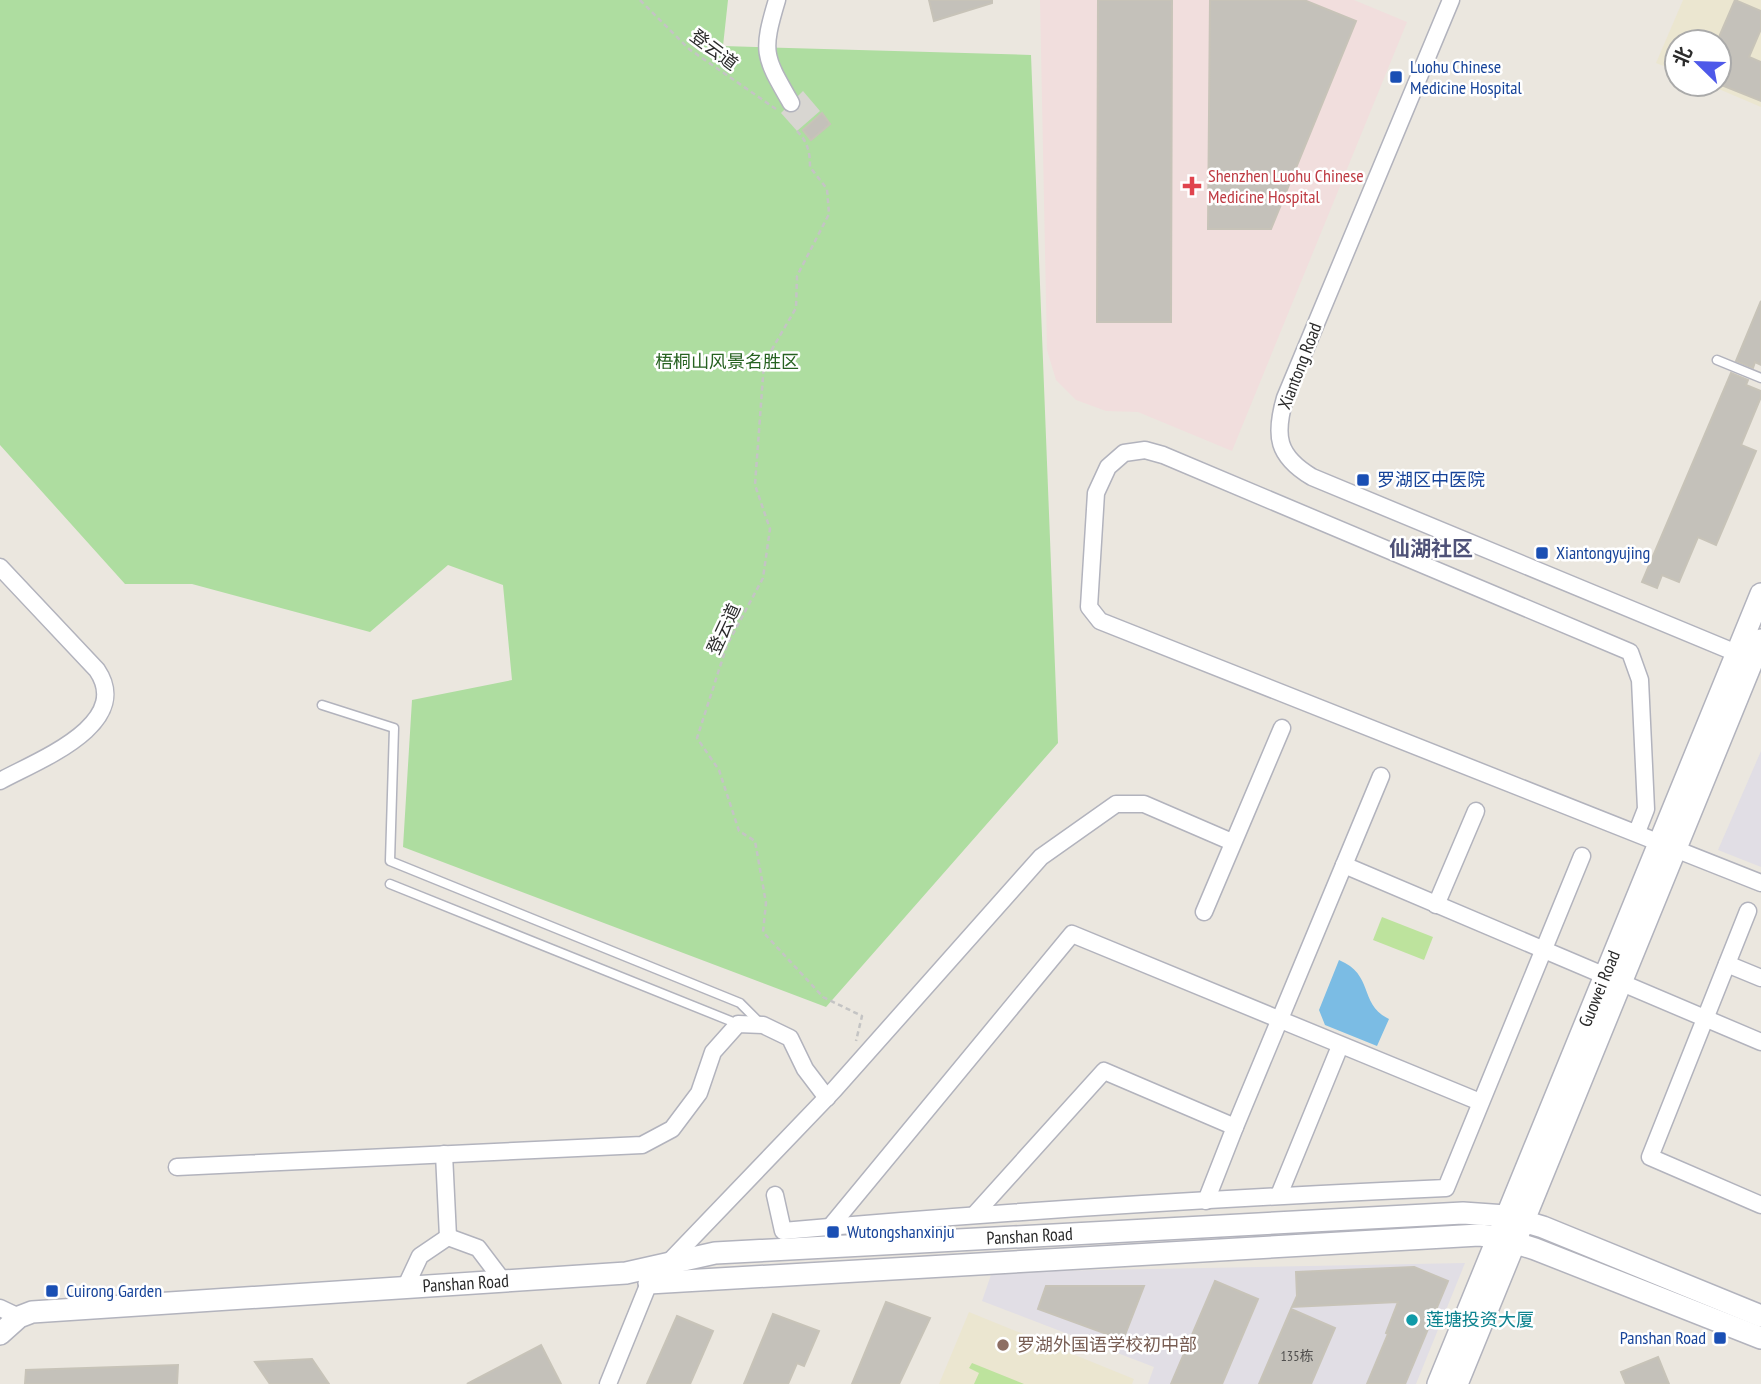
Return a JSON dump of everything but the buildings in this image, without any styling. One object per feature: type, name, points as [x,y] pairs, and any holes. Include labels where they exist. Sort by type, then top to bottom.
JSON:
[{"type":"street","points":[[777,0],[766,34],[766,53],[786,108]]},
{"type":"street","name":"Xiantong Road","points":[[1451,0],[1285,398],[1279,425],[1279,440],[1285,454],[1293,464],[1312,477],[1745,657]]},
{"type":"street","points":[[1637,832],[1646,809],[1640,680],[1630,652],[1163,455],[1145,450],[1124,453],[1108,467],[1096,493],[1089,607],[1100,621],[1761,883]]},
{"type":"street","points":[[0,567],[97,670],[105,689],[101,712],[88,730],[0,781]]},
{"type":"street","name":"Guowei Road","points":[[1457,1384],[1514,1219],[1745,657],[1761,594]]},
{"type":"street","name":"Guowei Road","points":[[1745,657],[1761,640]]},
{"type":"street","points":[[1204,912],[1282,728]]},
{"type":"street","points":[[1206,1201],[1381,776]]},
{"type":"street","points":[[668,1263],[827,1098],[1041,857],[1115,804],[1144,804],[1232,842]]},
{"type":"street","points":[[1436,905],[1476,811]]},
{"type":"street","points":[[775,1195],[783,1231],[975,1214],[1279,1195],[1446,1188],[1583,856]]},
{"type":"street","points":[[1344,865],[1761,1042]]},
{"type":"street","points":[[1748,911],[1650,1157],[1761,1205]]},
{"type":"street","points":[[830,1227],[1072,934],[1480,1102]]},
{"type":"street","points":[[1727,964],[1761,978]]},
{"type":"street","points":[[177,1167],[642,1145],[672,1129],[699,1093],[713,1052],[738,1024],[763,1025],[790,1038],[805,1069],[827,1098]]},
{"type":"street","points":[[1279,1195],[1340,1046]]},
{"type":"street","points":[[975,1214],[1104,1071],[1235,1127]]},
{"type":"street","points":[[444,1154],[448,1237]]},
{"type":"street","name":"Panshan Road","points":[[17,1312],[626,1273],[715,1252],[1463,1213],[1514,1219],[1562,1234],[1761,1316]]},
{"type":"street","name":"Panshan Road","points":[[649,1283],[1463,1234],[1506,1240],[1761,1339]]},
{"type":"street","points":[[448,1237],[478,1248],[503,1282]]},
{"type":"street","points":[[405,1288],[420,1255],[448,1237]]},
{"type":"street","name":"Guowei Road","points":[[1438,1384],[1506,1240]]},
{"type":"street","points":[[608,1384],[649,1283]]},
{"type":"street","points":[[0,1334],[17,1312]]},
{"type":"lane","points":[[1717,360],[1761,378]]},
{"type":"lane","points":[[322,705],[394,728],[390,861],[740,1003],[763,1025]]},
{"type":"lane","points":[[390,884],[738,1024]]},
{"type":"path","name":"登云道","points":[[640,0],[689,49],[786,108]]},
{"type":"path","name":"登云道","points":[[797,131],[803,137],[810,153],[810,167],[827,188],[829,214],[797,276],[796,308],[764,363],[755,485],[770,529],[763,578],[727,645],[697,738],[719,770],[739,831],[755,841],[766,903],[763,932],[823,996],[862,1016],[854,1048]]},
{"type":"shaded area","name":"Shenzhen Luohu Chinese Medicine Hospital","points":[[1040,0],[1354,0],[1407,22],[1232,451],[1138,412],[1106,411],[1076,400],[1056,380],[1047,350]]},
{"type":"shaded area","points":[[1683,0],[1761,0],[1761,107],[1733,95],[1733,28],[1671,28]]},
{"type":"shaded area","points":[[1663,47],[1663,66],[1656,63]]},
{"type":"shaded area","points":[[803,91],[820,111],[797,131],[781,113]]},
{"type":"shaded area","points":[[1761,751],[1761,867],[1718,850]]},
{"type":"shaded area","points":[[1465,1263],[1416,1384],[1148,1384],[1154,1367],[982,1301],[992,1272]]},
{"type":"shaded area","name":"罗湖外国语学校初中部","points":[[969,1312],[1134,1379],[1132,1384],[939,1384]]},
{"type":"green space","name":"梧桐山风景名胜区","points":[[0,0],[728,0],[723,46],[1031,55],[1058,743],[826,1007],[403,847],[412,700],[512,680],[503,585],[448,565],[370,632],[192,584],[125,584],[0,445]]},
{"type":"green space","points":[[1382,917],[1433,937],[1424,960],[1373,940]]},
{"type":"green space","points":[[972,1363],[1024,1384],[974,1384],[979,1373],[969,1368]]},
{"type":"water","points":[[1339,960],[1358,973],[1373,1006],[1389,1019],[1377,1046],[1325,1025],[1319,1010]]},
{"type":"place","name":"Luohu Chinese Medicine Hospital","points":[[1396,77]]},
{"type":"place","name":"Shenzhen Luohu Chinese Medicine Hospital","points":[[1192,186]]},
{"type":"place","name":"罗湖区中医院","points":[[1363,480]]},
{"type":"place","name":"Xiantongyujing","points":[[1542,553]]},
{"type":"place","name":"Wutongshanxinju","points":[[833,1232]]},
{"type":"place","name":"Cuirong Garden","points":[[52,1291]]},
{"type":"place","name":"莲塘投资大厦","points":[[1412,1320]]},
{"type":"place","name":"Panshan Road","points":[[1720,1338]]},
{"type":"place","name":"罗湖外国语学校初中部","points":[[1003,1345]]},
{"type":"district","name":"仙湖社区","points":[[1431,549]]}]
